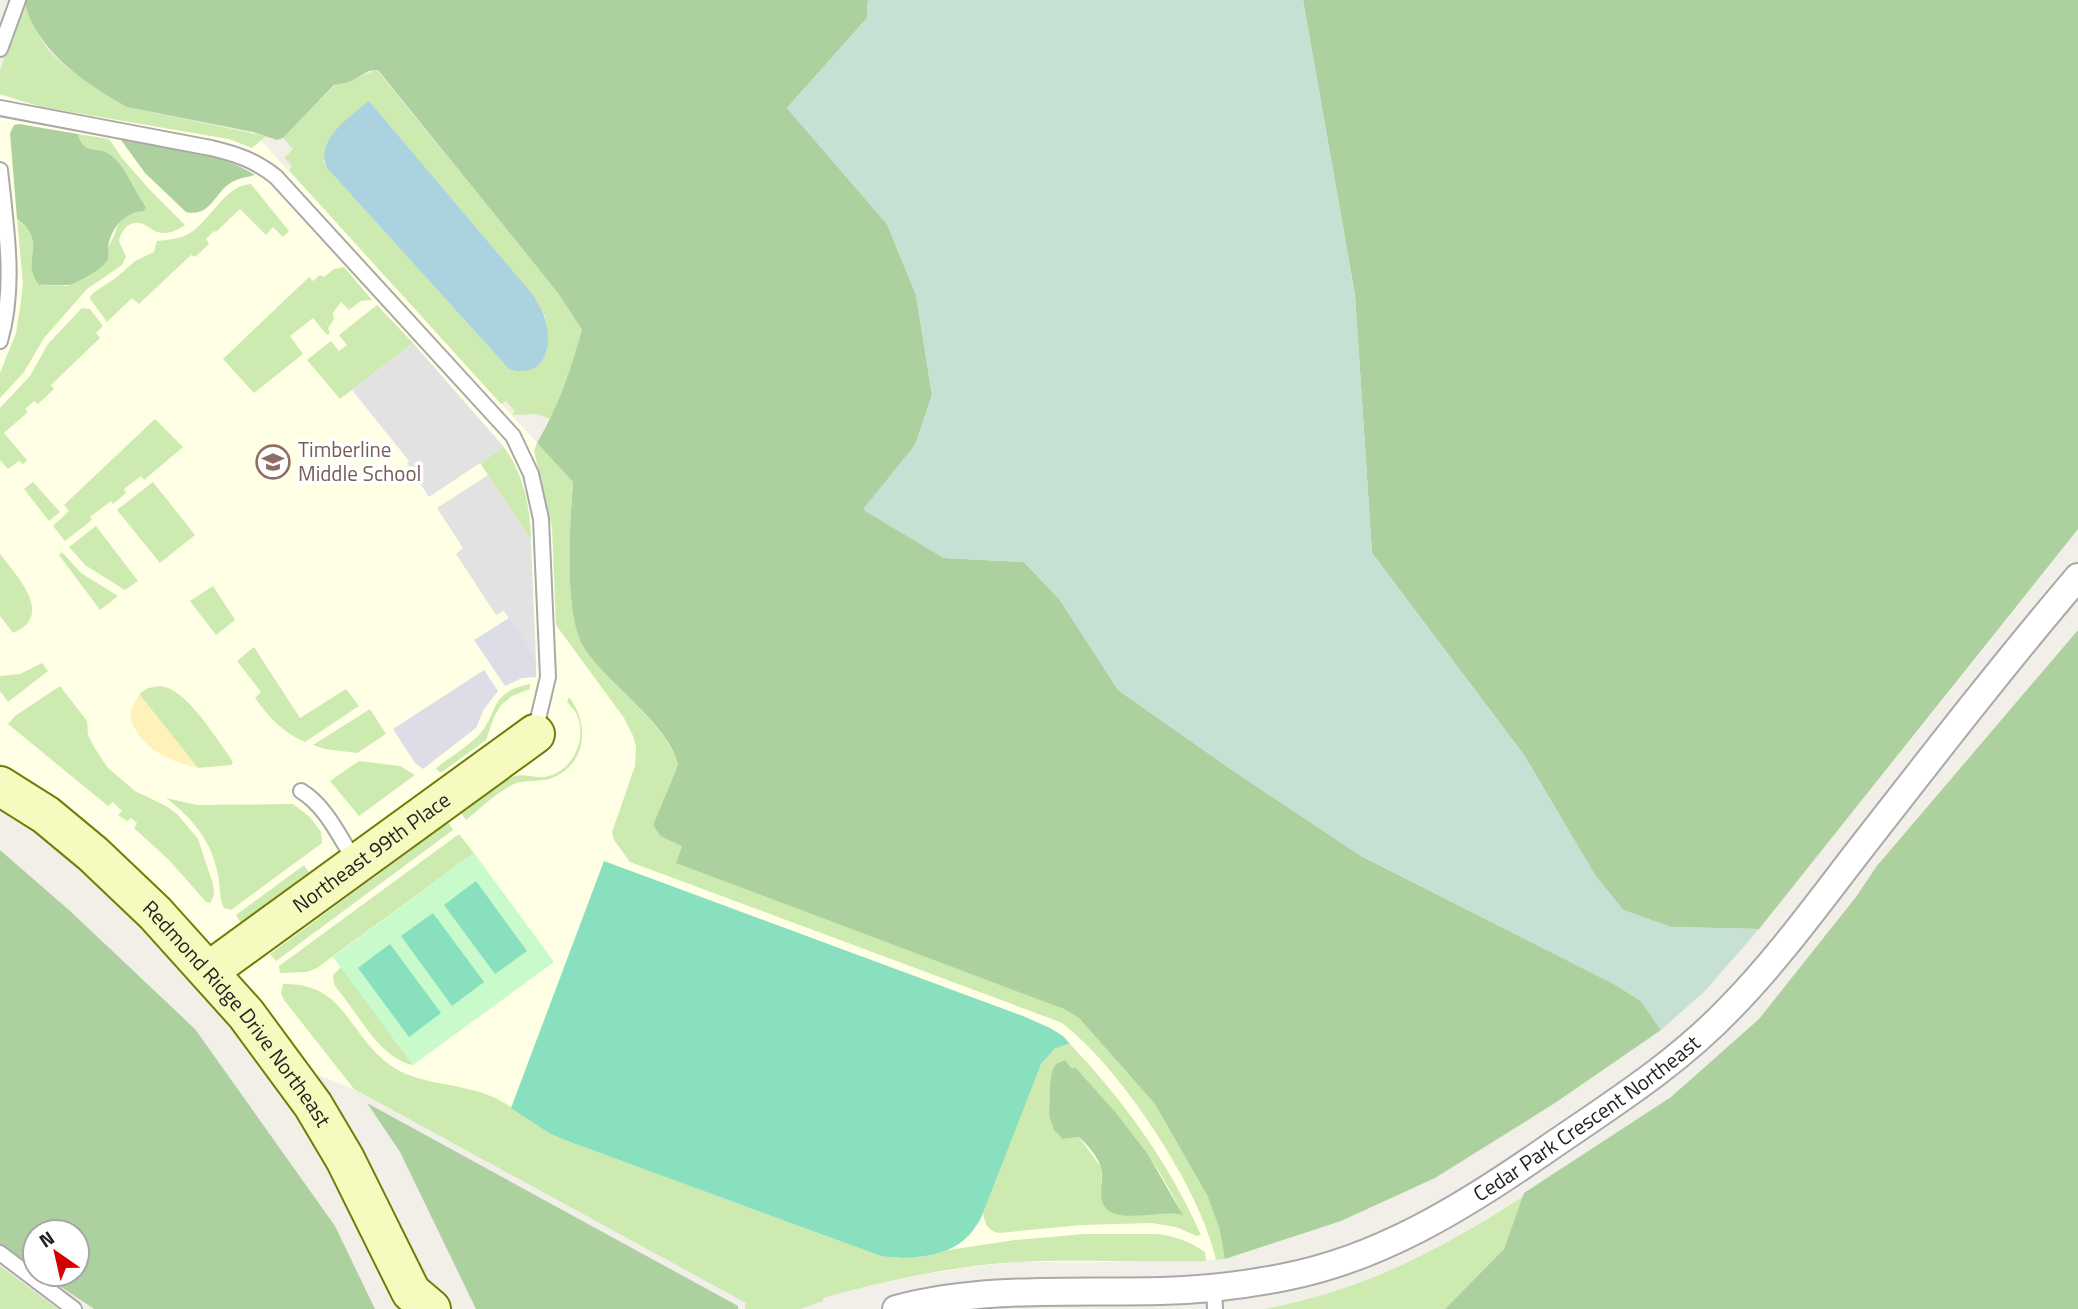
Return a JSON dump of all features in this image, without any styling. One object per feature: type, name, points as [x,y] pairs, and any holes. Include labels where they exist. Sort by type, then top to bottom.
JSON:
[{"type":"street","name":"Cedar Park Crescent Northeast","points":[[896,1309],[935,1301],[1025,1291],[1161,1291],[1215,1298],[1358,1256],[1419,1230],[1525,1165],[1686,1049],[1730,1008],[1789,940],[2078,577]]},
{"type":"street","name":"Northeast 99th Place","points":[[209,971],[535,734]]},
{"type":"street","name":"Redmond Ridge Drive Northeast","points":[[0,786],[46,815],[93,854],[155,913],[246,1014],[313,1105],[345,1159],[417,1303]]},
{"type":"lane","points":[[0,49],[18,0]]},
{"type":"lane","points":[[0,108],[211,148],[240,155],[264,168],[276,177],[513,436],[531,474],[541,519],[548,677],[535,734]]},
{"type":"lane","points":[[0,170],[9,284],[7,317],[0,341]]},
{"type":"lane","points":[[301,791],[320,807],[357,864]]},
{"type":"lane","points":[[0,1253],[74,1309]]},
{"type":"shaded area","points":[[868,0],[1303,0],[1355,295],[1372,553],[1524,755],[1595,875],[1623,910],[1671,927],[1759,929],[1705,991],[1661,1030],[1641,1001],[1614,984],[1361,856],[1118,690],[1060,600],[1024,562],[944,558],[863,509],[915,445],[932,395],[916,295],[887,224],[787,108],[867,18]]},
{"type":"shaded area","points":[[0,95],[42,107],[229,139],[253,132],[573,482],[1079,1018],[1219,1227],[1225,1259],[1177,1262],[1017,1262],[970,1267],[747,1303],[354,1089],[308,1071],[98,838],[0,762]]},
{"type":"shaded area","points":[[413,343],[504,447],[429,497],[407,463],[409,461],[352,390]]},
{"type":"shaded area","points":[[488,475],[531,540],[536,661],[504,611],[496,615],[456,554],[463,548],[437,508]]},
{"type":"shaded area","points":[[509,618],[531,650],[536,661],[536,677],[522,678],[505,686],[474,640]]},
{"type":"shaded area","points":[[484,670],[498,691],[484,709],[476,728],[423,769],[415,763],[393,729]]},
{"type":"green space","points":[[24,0],[868,0],[867,18],[787,108],[887,224],[916,295],[932,395],[915,445],[864,510],[944,558],[1024,562],[1060,600],[1118,690],[1361,856],[1614,984],[1641,1001],[1661,1030],[1555,1103],[1435,1178],[1341,1221],[1225,1259],[1219,1227],[1207,1195],[1155,1104],[1079,1018],[1064,1009],[676,863],[682,846],[660,836],[653,825],[678,765],[673,750],[663,735],[594,661],[577,633],[570,591],[573,482],[537,443],[563,388],[582,330],[558,293],[378,70],[334,85],[283,138],[277,140],[253,132],[127,107],[95,88],[50,50],[30,18]]},
{"type":"green space","points":[[1303,0],[2078,0],[2078,529],[1759,929],[1671,927],[1623,910],[1595,875],[1524,755],[1372,553],[1355,295]]},
{"type":"green space","points":[[23,1],[48,50],[79,77],[117,102],[127,107],[266,136],[252,148],[229,139],[42,107],[0,94],[0,71]]},
{"type":"green space","points":[[377,70],[558,293],[582,330],[575,357],[551,419],[536,414],[512,415],[515,411],[506,401],[501,404],[289,170],[292,166],[284,158],[293,149],[283,138],[335,85]],"holes":[[[369,101],[534,296],[545,316],[548,336],[509,369],[327,168],[323,160]]]},
{"type":"green space","points":[[14,125],[78,134],[88,148],[112,156],[146,206],[144,211],[124,218],[116,227],[108,247],[108,259],[102,267],[72,284],[39,285],[34,276],[32,236],[17,219],[10,133]]},
{"type":"green space","points":[[78,134],[109,139],[149,189],[185,225],[165,233],[139,223],[127,226],[119,241],[126,257],[122,265],[87,289],[44,338],[24,372],[0,398],[0,373],[16,333],[23,284],[17,219],[32,233],[35,247],[32,258],[39,285],[67,286],[104,252],[122,219],[144,211],[146,205],[117,161],[107,153],[88,148]]},
{"type":"green space","points":[[121,140],[208,155],[255,175],[226,186],[207,208],[194,213],[186,212],[145,173]]},
{"type":"green space","points":[[251,184],[289,231],[283,237],[273,227],[266,235],[240,209],[206,239],[209,244],[195,257],[191,255],[139,304],[132,298],[107,322],[91,300],[93,293],[135,261],[154,252],[157,241],[190,233],[233,191]]},
{"type":"green space","points":[[344,267],[372,300],[361,301],[349,310],[341,302],[333,313],[334,319],[327,335],[313,318],[290,336],[303,354],[254,393],[223,359],[309,277],[313,281],[320,275],[324,277],[334,269]]},
{"type":"green space","points":[[377,305],[413,343],[340,399],[307,360],[331,341],[339,351],[347,345],[339,335]]},
{"type":"green space","points":[[82,308],[90,309],[103,326],[96,333],[100,338],[51,385],[54,389],[38,404],[34,401],[25,409],[28,412],[4,433],[27,460],[23,464],[19,461],[8,469],[0,460],[0,408],[30,376],[48,344]]},
{"type":"green space","points":[[155,419],[183,447],[144,480],[141,476],[124,489],[126,493],[90,517],[92,520],[65,541],[53,526],[69,511],[64,505]]},
{"type":"green space","points":[[537,443],[573,482],[569,568],[577,633],[594,661],[663,735],[678,765],[653,825],[660,836],[1064,1009],[1079,1018],[1155,1104],[1207,1195],[1219,1227],[1225,1259],[1216,1260],[1194,1199],[1154,1130],[1107,1067],[1083,1041],[1060,1022],[630,862],[614,840],[612,832],[635,766],[636,747],[624,718],[556,625],[552,527],[534,451]]},
{"type":"green space","points":[[504,447],[517,469],[525,492],[531,540],[480,463]]},
{"type":"green space","points":[[33,482],[60,512],[49,521],[24,489]]},
{"type":"green space","points":[[153,482],[195,535],[160,563],[117,510]]},
{"type":"green space","points":[[96,526],[138,581],[125,590],[85,565],[69,547]]},
{"type":"green space","points":[[62,552],[81,573],[118,596],[100,610],[59,555]]},
{"type":"green space","points":[[0,554],[29,595],[32,606],[31,616],[25,626],[13,633],[0,616]]},
{"type":"green space","points":[[213,586],[235,620],[216,635],[190,601]]},
{"type":"green space","points":[[2078,630],[2078,1309],[1445,1309],[1504,1249],[1524,1193],[1671,1097],[1759,1019],[1856,897],[1876,867]]},
{"type":"green space","points":[[254,647],[300,718],[346,689],[359,706],[305,742],[297,738],[277,723],[260,705],[255,698],[261,692],[237,661]]},
{"type":"green space","points":[[42,663],[48,671],[8,702],[0,691],[0,676],[20,674]]},
{"type":"green space","points":[[530,684],[530,689],[512,696],[501,705],[486,740],[439,772],[436,768],[484,729],[506,693]]},
{"type":"green space","points":[[60,686],[87,721],[88,735],[107,767],[135,791],[177,814],[198,839],[213,884],[214,895],[210,903],[134,828],[137,823],[131,818],[127,821],[118,815],[122,811],[113,802],[108,806],[8,724],[15,716]]},
{"type":"green space","points":[[160,686],[180,695],[189,704],[230,757],[233,763],[231,765],[198,768],[139,694],[148,688]]},
{"type":"green space","points":[[569,697],[576,708],[582,731],[582,742],[572,763],[564,772],[552,778],[508,787],[466,820],[456,806],[480,799],[512,777],[549,776],[565,767],[571,760],[579,743],[580,724],[567,702]]},
{"type":"green space","points":[[370,709],[386,734],[357,753],[313,745]]},
{"type":"green space","points":[[359,761],[400,766],[415,775],[359,816],[330,781]]},
{"type":"green space","points":[[166,798],[197,805],[293,804],[310,817],[321,832],[322,843],[231,910],[224,908],[215,863],[206,841],[192,822]]},
{"type":"green space","points":[[443,815],[453,830],[276,961],[270,954],[418,845],[422,833]]},
{"type":"green space","points":[[459,834],[474,853],[317,968],[307,972],[280,973],[279,966]]},
{"type":"green space","points":[[0,850],[69,910],[195,1029],[335,1226],[375,1309],[94,1309],[63,1288],[91,1288],[91,1218],[21,1218],[21,1260],[0,1247]]},
{"type":"green space","points":[[474,853],[554,962],[413,1065],[333,957]]},
{"type":"green space","points":[[604,861],[1023,1016],[1063,1036],[1070,1044],[1055,1048],[1041,1064],[981,1218],[966,1238],[952,1248],[932,1255],[908,1258],[878,1255],[562,1139],[511,1108]]},
{"type":"green space","points":[[304,865],[309,872],[241,923],[236,915]]},
{"type":"green space","points":[[476,881],[527,951],[495,974],[444,905]]},
{"type":"green space","points":[[433,913],[484,982],[452,1006],[401,936]]},
{"type":"green space","points":[[390,944],[441,1013],[409,1037],[358,968]]},
{"type":"green space","points":[[341,967],[413,1065],[401,1061],[380,1045],[338,990],[333,975]]},
{"type":"green space","points":[[283,984],[304,986],[333,1001],[376,1053],[401,1072],[480,1092],[493,1097],[562,1139],[878,1255],[896,1258],[1015,1240],[1085,1234],[1157,1234],[1194,1245],[1205,1252],[1206,1261],[1042,1261],[993,1264],[944,1270],[871,1285],[823,1298],[823,1301],[800,1309],[745,1309],[746,1303],[354,1089],[284,1000],[281,993]]},
{"type":"green space","points":[[1070,1044],[1109,1088],[1144,1134],[1175,1183],[1201,1235],[1152,1223],[1081,1225],[999,1233],[988,1226],[983,1213],[1025,1098],[1045,1058],[1054,1048]],"holes":[[[1064,1060],[1071,1068],[1076,1068],[1135,1137],[1161,1174],[1182,1214],[1101,1195],[1101,1167],[1079,1137],[1063,1139],[1049,1115],[1050,1085]]]},
{"type":"green space","points":[[1065,1060],[1071,1068],[1076,1068],[1116,1113],[1147,1153],[1183,1215],[1123,1215],[1115,1214],[1104,1206],[1100,1164],[1079,1137],[1063,1139],[1054,1130],[1049,1115],[1052,1071],[1056,1064]]},
{"type":"green space","points":[[367,1103],[738,1306],[738,1309],[476,1309],[400,1152]]},
{"type":"green space","points":[[1524,1196],[1504,1249],[1445,1309],[1264,1309],[1334,1291],[1400,1266],[1462,1234]]},
{"type":"green space","points":[[0,1266],[21,1282],[21,1288],[30,1288],[58,1309],[0,1309]]},
{"type":"sand","points":[[139,694],[198,768],[165,756],[138,734],[130,713]]},
{"type":"water","points":[[369,101],[534,296],[544,316],[548,338],[544,357],[539,364],[522,371],[509,369],[327,168],[324,158],[330,138],[344,121]]},
{"type":"place","name":"Timberline Middle School","points":[[273,462]]}]
